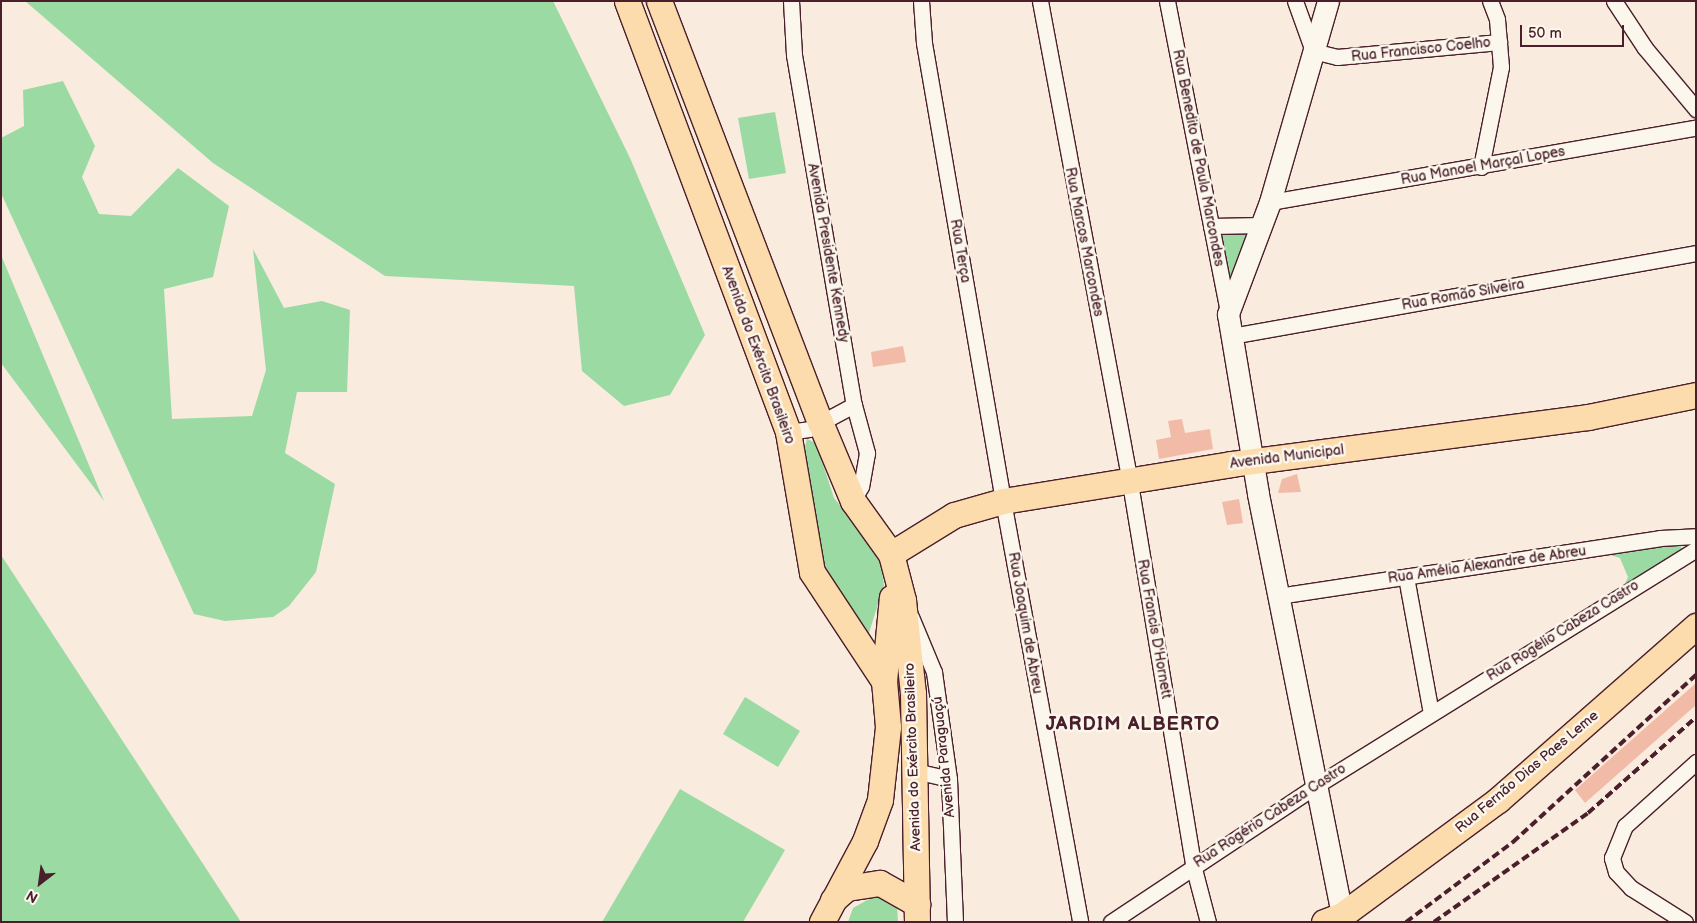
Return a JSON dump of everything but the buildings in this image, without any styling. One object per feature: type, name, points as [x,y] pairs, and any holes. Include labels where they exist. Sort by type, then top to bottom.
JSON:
[{"type":"main road","name":"Avenida do Exército Brasileiro","points":[[627,1],[788,432],[812,572],[884,681],[888,727],[880,800],[865,841],[828,911]]},
{"type":"main road","name":"Avenida do Exército Brasileiro","points":[[659,1],[820,422],[853,501],[891,554],[903,600],[913,693],[917,913]]},
{"type":"main road","points":[[1328,1],[1270,202],[1228,314],[1314,787],[1333,918]]},
{"type":"main road","name":"Avenida Municipal","points":[[891,554],[954,515],[1003,501],[1130,483],[1254,462],[1588,417],[1696,395]]},
{"type":"main road","points":[[884,681],[891,554]]},
{"type":"main road","name":"Rua Fernão Dias Paes Leme","points":[[1333,918],[1498,800],[1696,626]]},
{"type":"main road","points":[[828,911],[847,888],[880,882],[917,913]]},
{"type":"street","name":"Avenida Presidente Kennedy","points":[[791,1],[794,55],[854,406],[867,454],[861,486],[853,501]]},
{"type":"street","name":"Rua Terça","points":[[922,1],[924,43],[1003,501]]},
{"type":"street","name":"Rua Marcos Marcondes","points":[[1040,1],[1130,483]]},
{"type":"street","name":"Rua Benedito de Paula Marcondes","points":[[1167,1],[1228,314]]},
{"type":"street","points":[[1294,1],[1313,52]]},
{"type":"street","points":[[1481,167],[1498,96],[1499,42],[1490,1]]},
{"type":"street","points":[[1614,1],[1645,48],[1696,109]]},
{"type":"street","name":"Rua Francisco Coelho","points":[[1313,52],[1369,57],[1499,42]]},
{"type":"street","name":"Rua Manoel Marçal Lopes","points":[[1270,202],[1481,167],[1696,128]]},
{"type":"street","points":[[1211,226],[1262,225]]},
{"type":"street","name":"Rua Romão Silveira","points":[[1231,336],[1696,253]]},
{"type":"street","points":[[788,432],[820,422],[854,406]]},
{"type":"street","name":"Rua Francis D'Hornett","points":[[1130,483],[1194,865],[1208,922]]},
{"type":"street","name":"Rua Joaquim de Abreu","points":[[1003,501],[1080,922]]},
{"type":"street","name":"Rua Amélia Alexandre de Abreu","points":[[1278,596],[1677,537],[1696,536]]},
{"type":"street","points":[[1677,537],[1687,545],[1689,553]]},
{"type":"street","name":"Rua Rogélio Cabeza Castro","points":[[1431,713],[1689,553]]},
{"type":"street","points":[[1406,577],[1431,713]]},
{"type":"street","name":"Avenida Paraguaçú","points":[[903,600],[934,672],[949,779],[956,922]]},
{"type":"street","name":"Rua Rogério Cabeza Castro","points":[[1111,922],[1194,865],[1431,713]]},
{"type":"street","points":[[1685,922],[1631,888],[1616,872],[1612,858],[1626,826],[1696,762]]},
{"type":"street","points":[[915,772],[949,779]]},
{"type":"green space","points":[[25,1],[553,1],[630,158],[705,335],[670,395],[624,406],[582,371],[574,286],[385,276],[213,163]]},
{"type":"green space","points":[[63,81],[95,146],[82,177],[99,214],[131,216],[178,168],[229,206],[213,277],[164,289],[172,419],[252,416],[266,370],[253,249],[284,308],[322,301],[350,310],[347,392],[297,392],[285,453],[335,484],[316,572],[289,606],[273,617],[225,621],[194,614],[1,193],[1,138],[24,126],[23,90]]},
{"type":"green space","points":[[775,112],[786,173],[749,179],[738,118]]},
{"type":"green space","points":[[1243,229],[1249,236],[1233,285],[1227,283],[1221,237],[1224,230]]},
{"type":"green space","points":[[1,255],[104,501],[1,363]]},
{"type":"green space","points":[[807,439],[816,443],[834,498],[879,554],[884,585],[868,636],[825,574],[805,447]]},
{"type":"green space","points":[[1678,540],[1683,551],[1623,588],[1628,577],[1620,558],[1610,555]]},
{"type":"green space","points":[[1,555],[241,922],[1,922]]},
{"type":"green space","points":[[745,697],[800,731],[778,767],[723,734]]},
{"type":"green space","points":[[680,789],[785,850],[743,922],[602,922]]},
{"type":"green space","points":[[878,894],[897,904],[898,922],[848,922],[853,908]]},
{"type":"railway","points":[[1406,922],[1513,842],[1696,675]]},
{"type":"railway","points":[[1434,922],[1588,813],[1696,717]]},
{"type":"district","name":"JARDIM ALBERTO","points":[[1133,725]]}]
